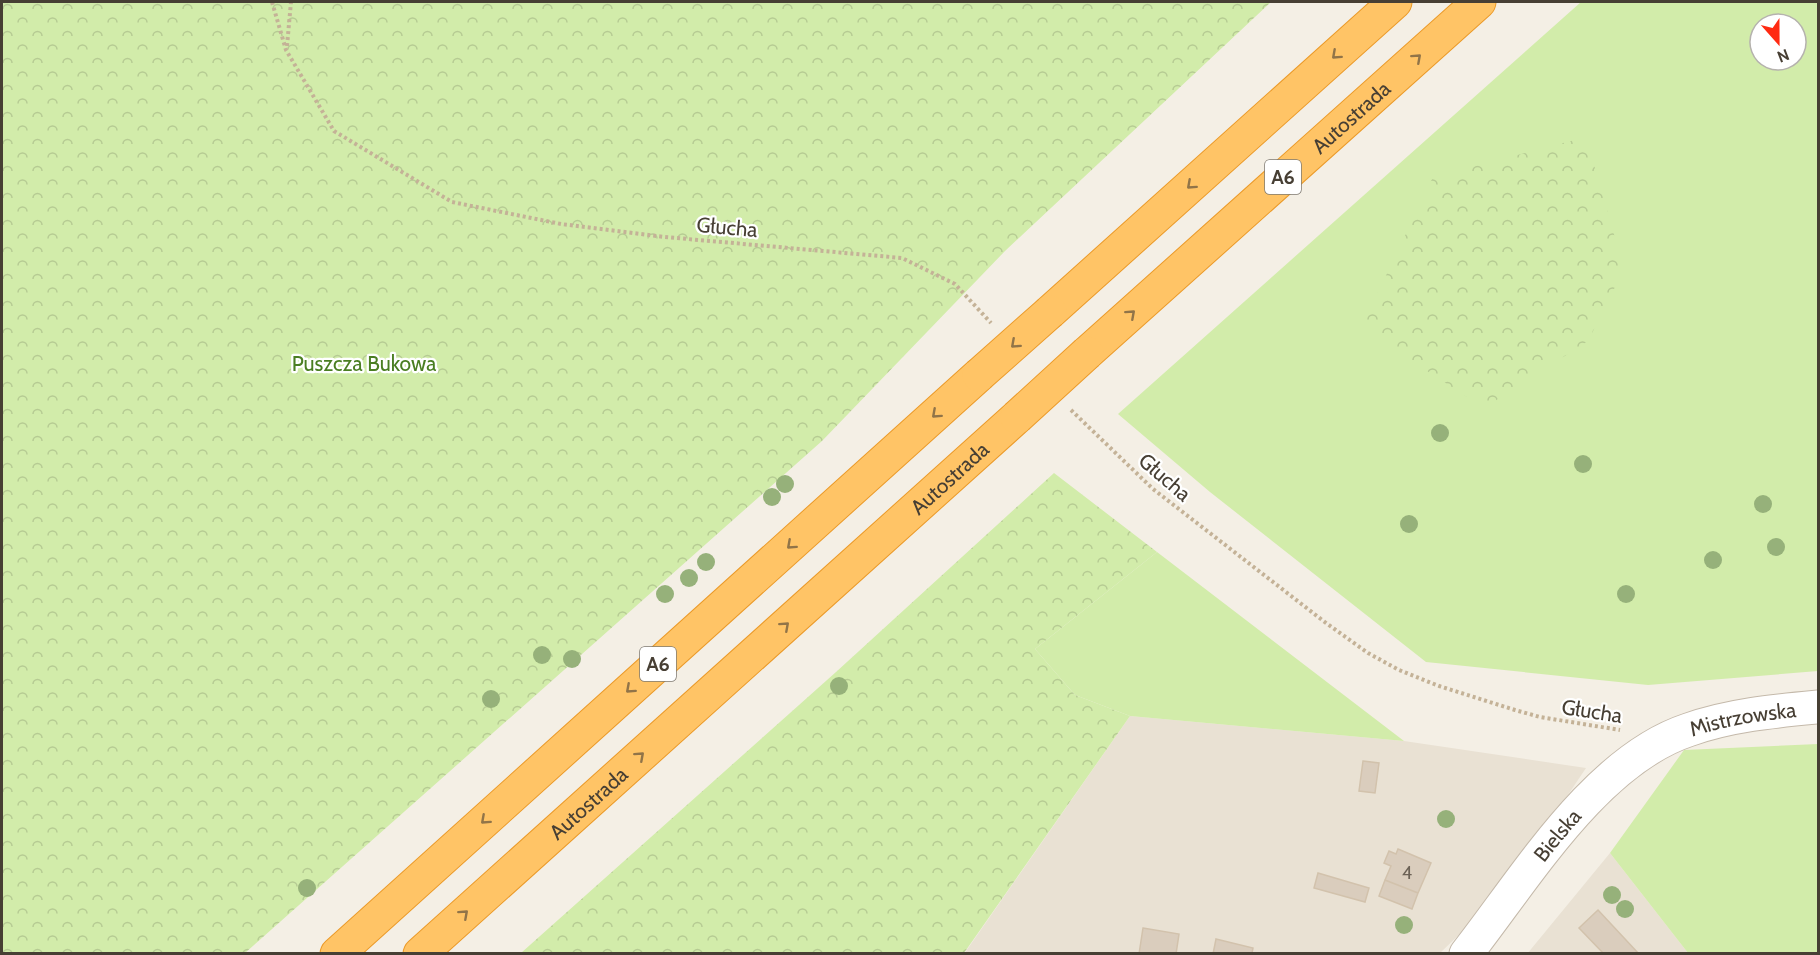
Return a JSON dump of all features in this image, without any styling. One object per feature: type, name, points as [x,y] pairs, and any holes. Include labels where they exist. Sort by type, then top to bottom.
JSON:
[{"type":"highway","name":"A6","points":[[336,954],[1395,2]]},
{"type":"highway","name":"Autostrada","points":[[420,954],[1479,2]]},
{"type":"street","name":"Mistrzowska","points":[[1669,738],[1688,730],[1741,716],[1818,707]]},
{"type":"street","name":"Bielska","points":[[1466,954],[1547,848],[1599,788],[1624,766],[1669,738]]},
{"type":"path","name":"Głucha","points":[[272,2],[286,50],[334,131],[452,202],[561,224],[665,237],[902,258],[955,284],[994,327]]},
{"type":"path","points":[[286,50],[291,2]]},
{"type":"path","name":"Głucha","points":[[1064,404],[1153,489],[1326,623],[1368,652],[1399,670],[1439,686],[1515,710],[1540,717],[1622,731]]},
{"type":"shaded area","points":[[1130,716],[1404,741],[1586,768],[1533,847],[1466,928],[1440,953],[964,954]]},
{"type":"shaded area","points":[[1610,853],[1688,953],[1527,954]]},
{"type":"green space","name":"Puszcza Bukowa","points":[[2,2],[1271,2],[1005,251],[822,441],[245,953],[2,954]]},
{"type":"green space","points":[[1581,2],[1818,2],[1818,671],[1648,685],[1426,662],[1210,492],[1118,414]]},
{"type":"green space","points":[[1586,137],[1624,269],[1588,341],[1484,408],[1361,328],[1433,177]]},
{"type":"green space","points":[[1054,473],[1157,552],[1035,649],[1075,695],[1130,716],[964,953],[521,953],[836,672]]},
{"type":"green space","points":[[1157,552],[1404,741],[1130,716],[1075,695],[1035,649]]},
{"type":"green space","points":[[1818,744],[1818,953],[1688,953],[1610,853],[1684,750]]},
{"type":"building","points":[[1363,761],[1379,763],[1375,793],[1359,791]]},
{"type":"building","points":[[1398,849],[1431,863],[1418,893],[1385,880],[1391,866],[1384,863],[1389,851],[1396,854]]},
{"type":"building","points":[[1318,873],[1369,888],[1365,902],[1314,888]]},
{"type":"building","points":[[1385,880],[1418,893],[1412,909],[1379,896]]},
{"type":"building","points":[[1598,910],[1639,954],[1604,954],[1579,928]]},
{"type":"building","points":[[1143,928],[1179,934],[1176,954],[1139,954]]},
{"type":"building","points":[[1216,939],[1253,948],[1252,953],[1255,954],[1213,954]]}]
